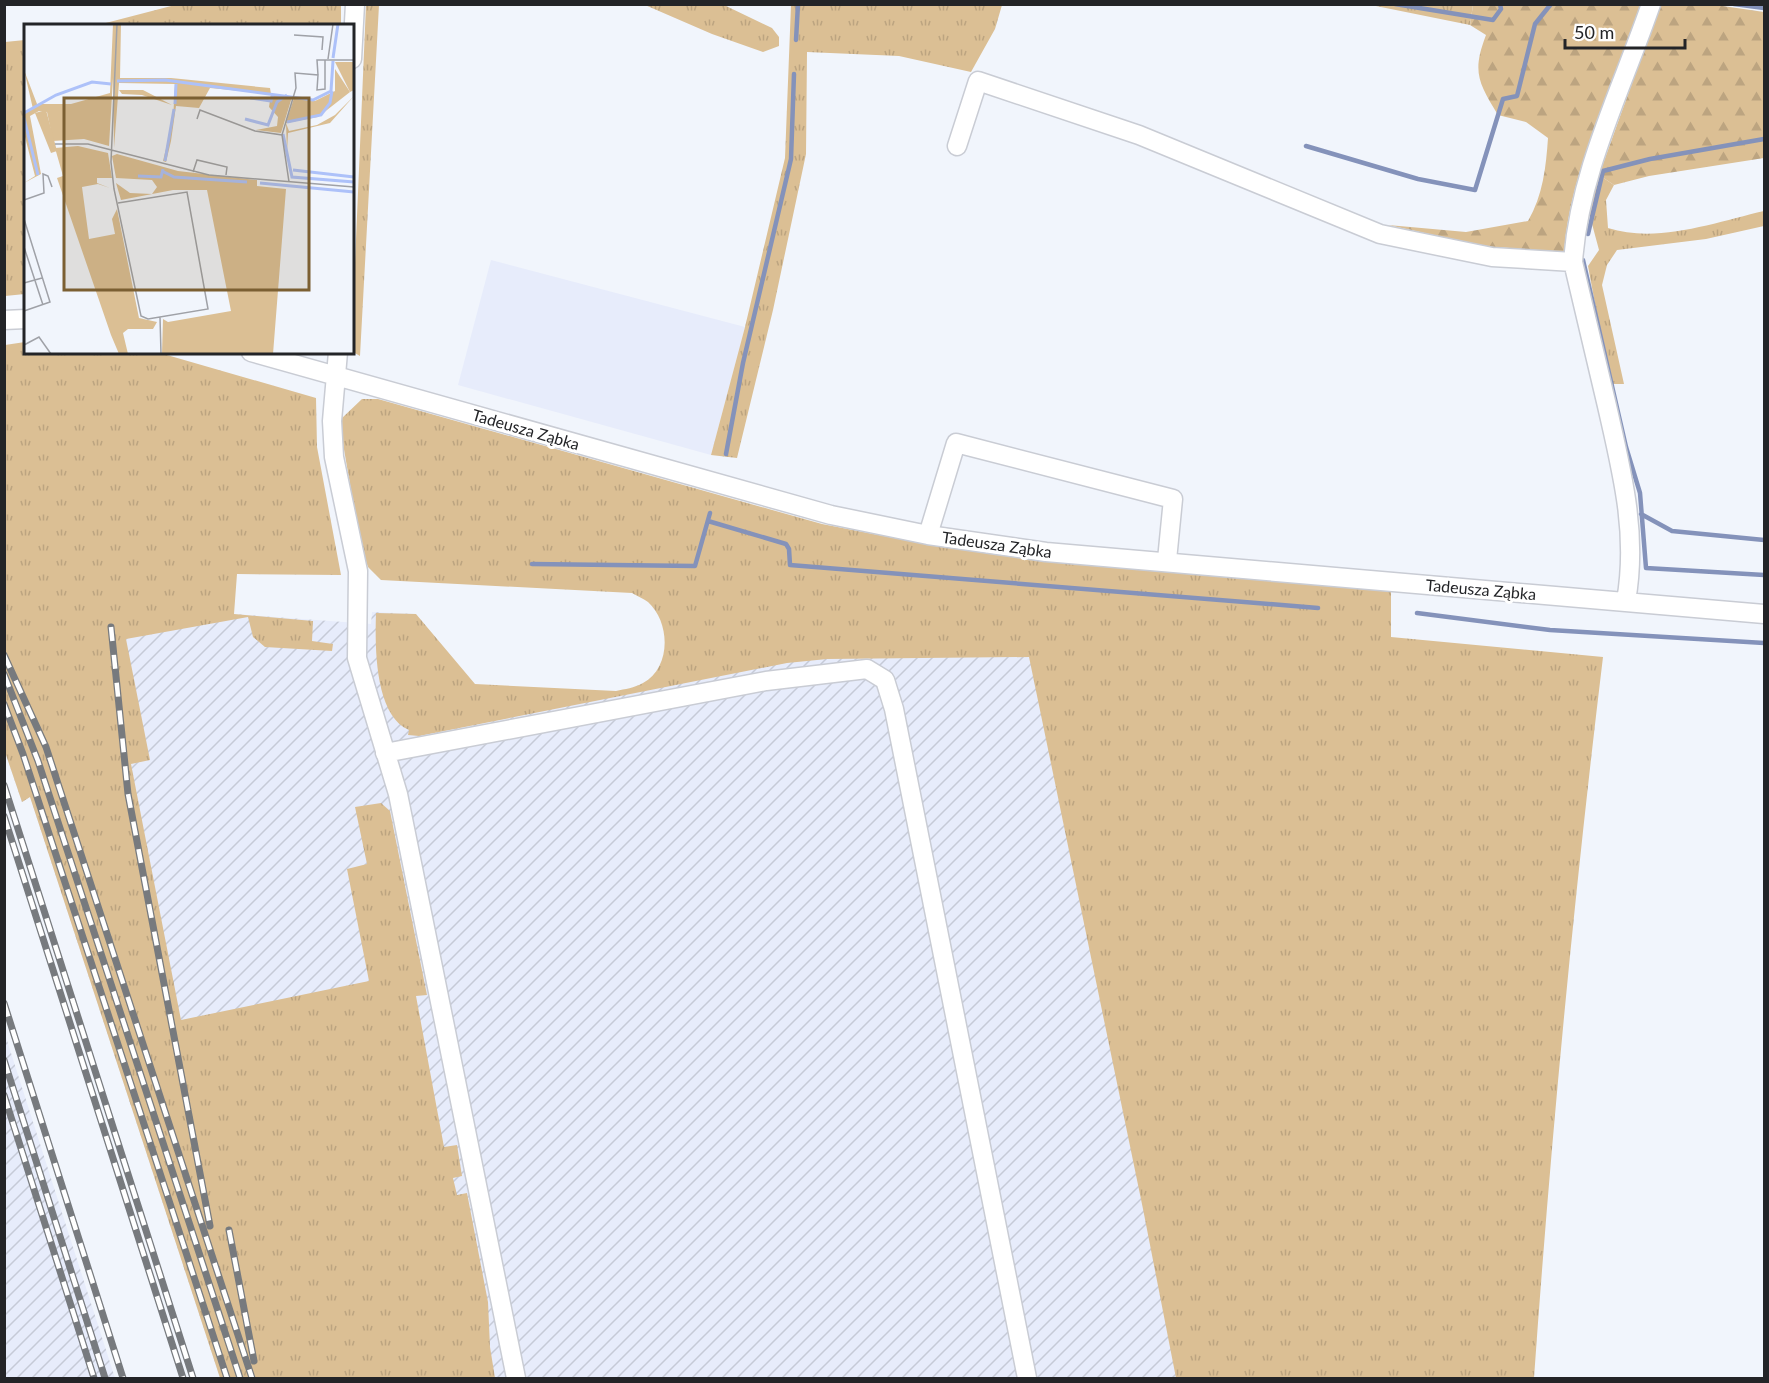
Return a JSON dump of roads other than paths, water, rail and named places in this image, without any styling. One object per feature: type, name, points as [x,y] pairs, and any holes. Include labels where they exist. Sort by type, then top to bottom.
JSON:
[{"type":"street","points":[[354,24],[355,4]]},
{"type":"street","points":[[1626,602],[1631,574],[1631,521],[1573,262],[1575,230],[1585,184],[1651,4]]},
{"type":"street","points":[[957,146],[978,81],[1139,135],[1380,234],[1492,257],[1573,262]]},
{"type":"street","points":[[4,320],[24,319]]},
{"type":"street","name":"Tadeusza Ząbka","points":[[258,354],[831,515],[928,535],[1046,552],[1167,560],[1764,614]]},
{"type":"street","points":[[338,354],[332,421],[334,457],[358,571],[357,658],[398,794],[516,1378]]},
{"type":"street","points":[[928,535],[956,443],[1173,499],[1167,560]]},
{"type":"street","points":[[385,753],[766,681],[867,669],[885,680],[894,710],[1027,1378]]},
{"type":"waterway","points":[[796,40],[798,4]]},
{"type":"waterway","points":[[1395,4],[1493,20],[1501,9],[1500,4]]},
{"type":"waterway","points":[[1306,146],[1418,179],[1475,190],[1503,99],[1517,96],[1535,24],[1551,4]]},
{"type":"waterway","points":[[1734,4],[1764,8]]},
{"type":"waterway","points":[[726,454],[743,363],[791,159],[794,74]]},
{"type":"waterway","points":[[1588,234],[1603,171],[1650,159],[1764,139]]},
{"type":"waterway","points":[[1583,260],[1626,447],[1640,493],[1646,568],[1764,575]]},
{"type":"waterway","points":[[532,564],[695,566],[710,513]]},
{"type":"waterway","points":[[1641,514],[1672,531],[1764,540]]},
{"type":"waterway","points":[[708,521],[786,544],[789,549],[790,565],[1318,608]]},
{"type":"waterway","points":[[1417,613],[1550,630],[1764,643]]},
{"type":"railway","points":[[111,627],[128,794],[210,1226]]},
{"type":"railway","points":[[4,655],[46,747],[252,1378]]},
{"type":"railway","points":[[4,674],[38,761],[240,1378]]},
{"type":"railway","points":[[4,704],[23,754],[227,1378]]},
{"type":"railway","points":[[4,785],[193,1378]]},
{"type":"railway","points":[[4,816],[183,1378]]},
{"type":"railway","points":[[4,1003],[123,1378]]},
{"type":"railway","points":[[4,1060],[105,1378]]},
{"type":"railway","points":[[4,1095],[94,1378]]},
{"type":"railway","points":[[229,1230],[254,1361]]}]
